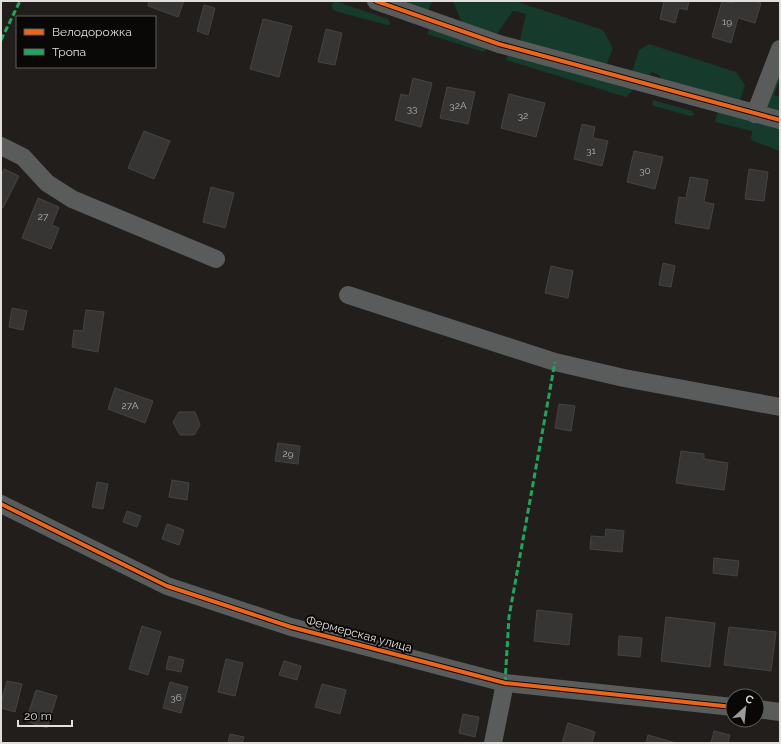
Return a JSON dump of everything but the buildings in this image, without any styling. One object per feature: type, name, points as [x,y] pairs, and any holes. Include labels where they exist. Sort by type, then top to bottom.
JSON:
[{"type":"street","points":[[376,1],[499,44],[780,120]]},
{"type":"street","points":[[756,114],[780,49]]},
{"type":"street","points":[[1,146],[23,157],[47,183],[72,199],[216,259]]},
{"type":"street","points":[[348,295],[555,362],[624,378],[780,407]]},
{"type":"street","name":"Фермерская улица","points":[[1,504],[168,586],[291,627],[505,683],[725,706]]},
{"type":"street","points":[[492,743],[505,683]]},
{"type":"street","points":[[765,710],[780,712]]},
{"type":"green space","points":[[398,1],[432,1],[428,12]]},
{"type":"green space","points":[[453,1],[515,1],[603,30],[613,48],[607,64],[632,72],[639,50],[649,44],[736,72],[745,85],[737,109],[751,115],[780,51],[780,79],[774,95],[780,97],[780,151],[751,140],[752,131],[715,122],[720,99],[663,83],[659,75],[652,72],[626,97],[506,60],[509,48],[520,40],[526,14],[513,11],[484,52],[427,34],[430,27],[462,23]]},
{"type":"green space","points":[[334,2],[338,2],[388,19],[390,23],[387,25],[335,11],[332,9]]},
{"type":"green space","points":[[653,100],[692,111],[694,114],[690,116],[654,106],[652,105]]},
{"type":"marked path","points":[[1,40],[20,1]]},
{"type":"marked path","points":[[505,683],[509,617],[555,362]]},
{"type":"cycle path","points":[[376,1],[499,44],[780,120]]},
{"type":"cycle path","points":[[1,504],[167,586],[291,627],[505,683],[725,706]]}]
